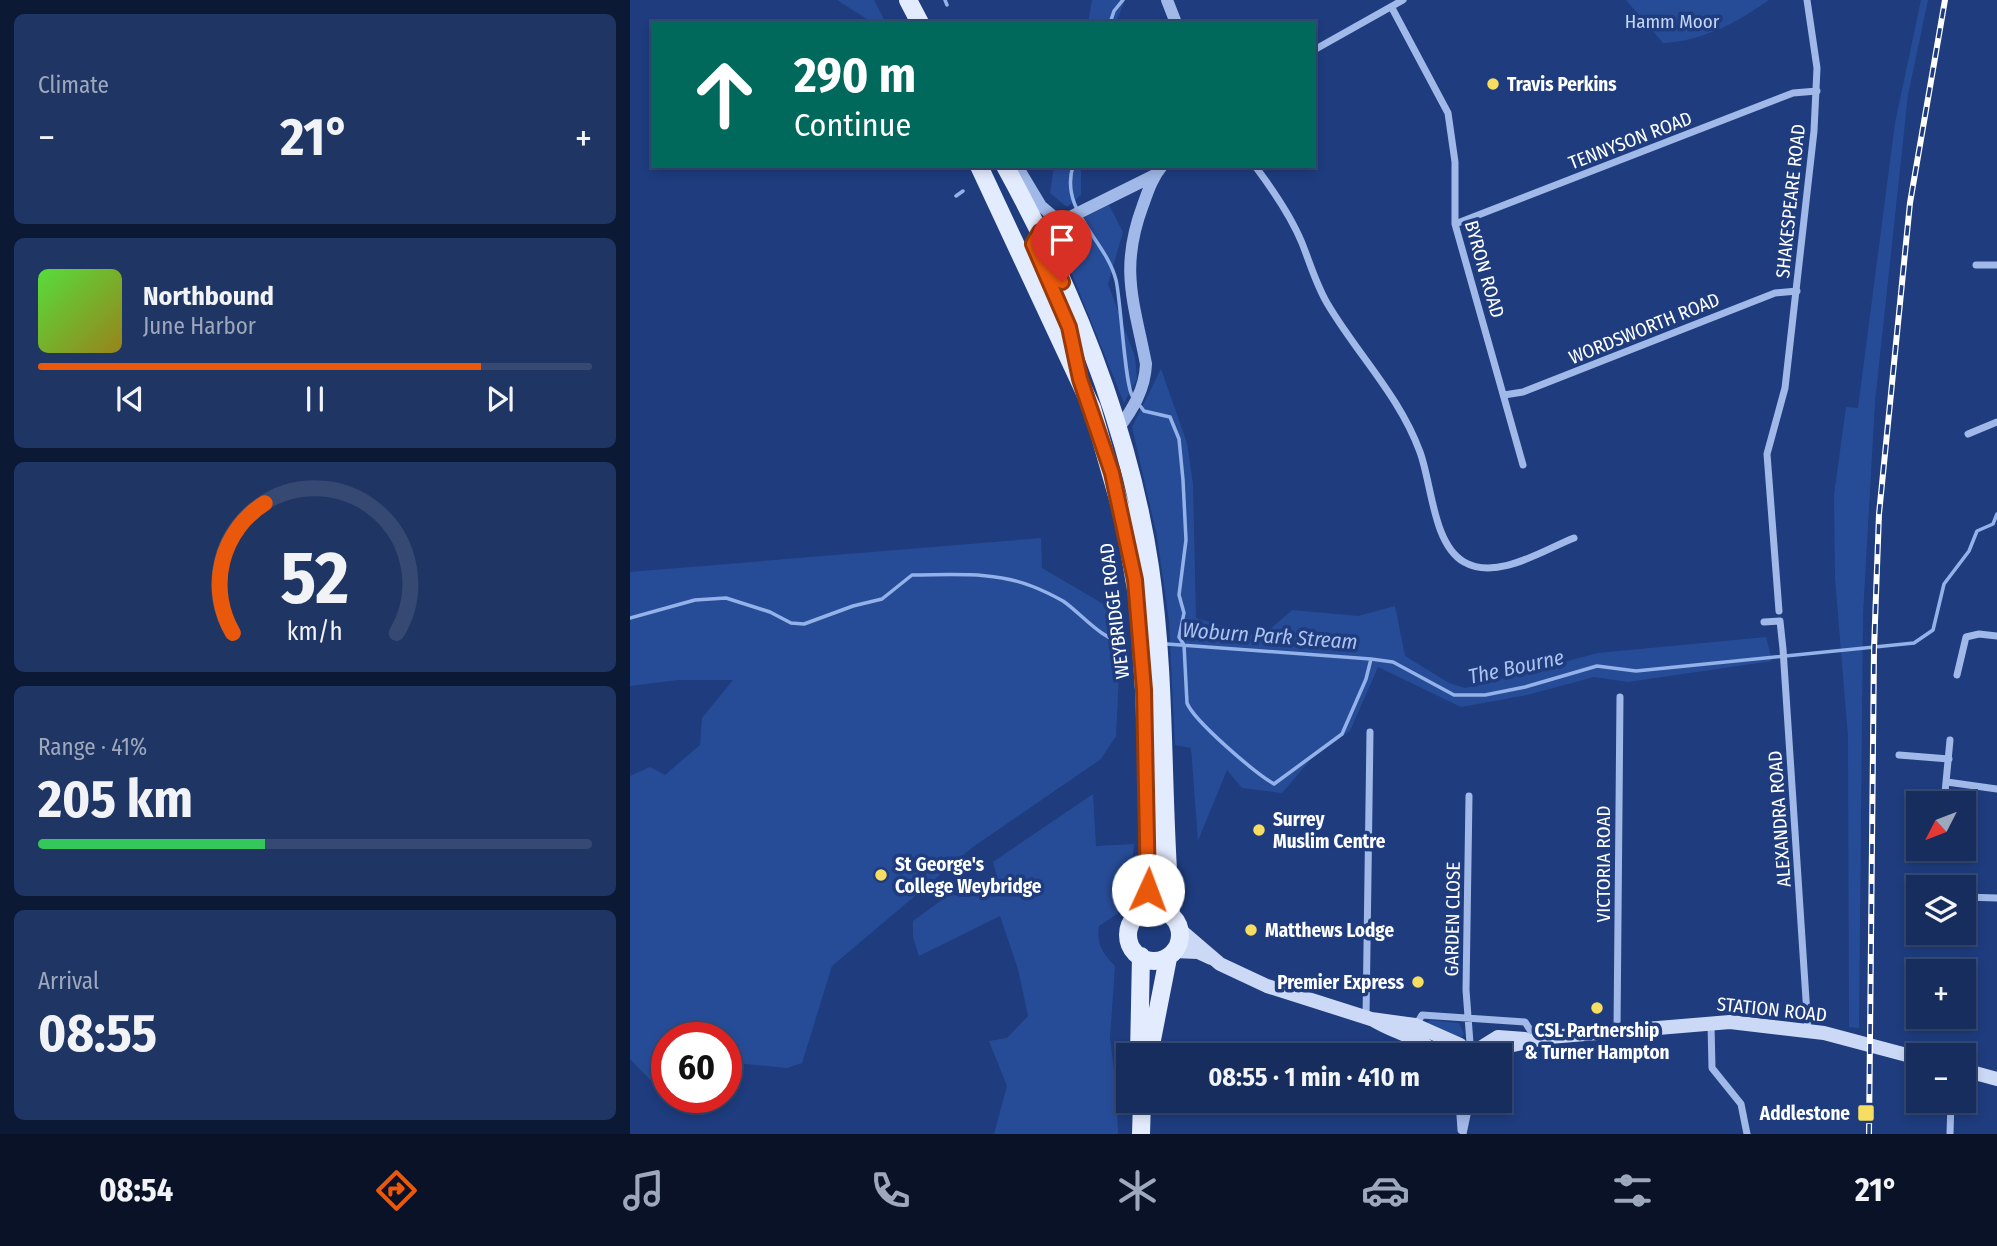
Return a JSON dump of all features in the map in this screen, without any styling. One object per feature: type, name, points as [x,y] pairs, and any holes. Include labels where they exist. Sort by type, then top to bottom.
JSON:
[{"type":"main road","points":[[908,0],[919,21]]},
{"type":"main road","name":"WEYBRIDGE ROAD","points":[[980,168],[1080,379],[1112,473],[1138,601],[1143,663],[1150,850],[1148,890],[1141,912]]},
{"type":"main road","name":"WEYBRIDGE ROAD","points":[[1006,168],[1040,232],[1073,307],[1118,429],[1140,514],[1156,619],[1175,921]]},
{"type":"main road","points":[[1040,232],[1033,244],[1069,327],[1080,379]]},
{"type":"main road","points":[[1212,958],[1175,921],[1157,909],[1141,912],[1133,919],[1128,933],[1133,947],[1141,956],[1154,960],[1198,952],[1267,986],[1369,1018],[1391,1032],[1413,1031],[1451,1043]]},
{"type":"main road","points":[[1152,1043],[1171,955],[1175,921]]},
{"type":"main road","points":[[1139,1043],[1141,956]]},
{"type":"main road","name":"STATION ROAD","points":[[1512,1045],[1533,1040],[1711,1022],[1808,1030],[1906,1055]]},
{"type":"main road","points":[[1413,1031],[1424,1043]]},
{"type":"main road","name":"STATION ROAD","points":[[1484,1043],[1498,1037],[1533,1040]]},
{"type":"main road","points":[[1976,1073],[1997,1079]]},
{"type":"main road","points":[[1141,1134],[1142,1113]]},
{"type":"street","points":[[1167,0],[1175,21]]},
{"type":"street","points":[[1316,49],[1403,0]]},
{"type":"street","name":"SHAKESPEARE ROAD","points":[[1779,611],[1767,454],[1780,406],[1797,291],[1817,91],[1816,51],[1807,0]]},
{"type":"street","name":"BYRON ROAD","points":[[1392,8],[1448,113],[1455,162],[1455,224],[1523,465]]},
{"type":"street","name":"TENNYSON ROAD","points":[[1455,224],[1793,93],[1817,91]]},
{"type":"street","points":[[1018,168],[1041,206],[1060,222]]},
{"type":"street","points":[[1256,168],[1289,215],[1327,302],[1391,393],[1419,448],[1433,494],[1440,534],[1451,552],[1473,566],[1493,570],[1574,538]]},
{"type":"street","points":[[1040,232],[1158,170]]},
{"type":"street","points":[[1118,429],[1142,390],[1146,364],[1128,281],[1130,252],[1137,221],[1158,170]]},
{"type":"street","points":[[1976,265],[1997,265]]},
{"type":"street","name":"WORDSWORTH ROAD","points":[[1504,395],[1523,393],[1775,293],[1797,291]]},
{"type":"street","points":[[1968,434],[1997,422]]},
{"type":"street","name":"ALEXANDRA ROAD","points":[[1764,622],[1780,621],[1808,1030]]},
{"type":"street","points":[[1957,675],[1966,637],[1979,634],[1997,636]]},
{"type":"street","name":"VICTORIA ROAD","points":[[1618,1031],[1620,697]]},
{"type":"street","points":[[1369,1018],[1370,732]]},
{"type":"street","points":[[1946,791],[1950,740]]},
{"type":"street","points":[[1899,755],[1949,759]]},
{"type":"street","points":[[1947,782],[1990,785],[1997,789]]},
{"type":"street","name":"GARDEN CLOSE","points":[[1469,796],[1470,1043]]},
{"type":"street","points":[[1976,897],[1997,898]]},
{"type":"street","points":[[1413,1031],[1422,1016],[1525,1022],[1533,1040]]},
{"type":"street","points":[[1711,1022],[1712,1068],[1741,1104],[1746,1134]]},
{"type":"street","points":[[1459,1113],[1462,1134]]},
{"type":"street","points":[[1462,1134],[1467,1113]]},
{"type":"street","points":[[1950,1134],[1951,1113]]},
{"type":"green space","points":[[837,0],[874,0],[885,21],[870,21]]},
{"type":"green space","points":[[1092,0],[1125,0],[1117,21],[1088,21]]},
{"type":"green space","name":"Hamm Moor","points":[[1626,0],[1769,0],[1705,35],[1663,43]]},
{"type":"green space","points":[[1921,0],[1928,0],[1908,95],[1875,402],[1863,614],[1859,1028],[1849,1027],[1848,737],[1835,578],[1834,495],[1846,407],[1858,408],[1895,123]]},
{"type":"green space","points":[[1054,168],[1081,168],[1081,195],[1067,207],[1050,193]]},
{"type":"green space","points":[[1109,205],[1123,232],[1108,284],[1135,357],[1137,379],[1124,403],[1066,259],[1071,224]]},
{"type":"green space","points":[[1161,369],[1187,443],[1193,484],[1196,618],[1261,637],[1292,610],[1358,616],[1395,606],[1405,656],[1449,683],[1465,688],[1598,653],[1766,637],[1772,661],[1628,682],[1594,677],[1527,695],[1461,707],[1378,667],[1350,731],[1312,758],[1282,793],[1242,788],[1227,770],[1198,841],[1191,748],[1175,745],[1169,621],[1157,536],[1132,427]]},
{"type":"green space","points":[[1041,538],[1042,568],[1122,615],[1116,736],[1101,759],[973,847],[832,966],[802,1063],[787,1068],[742,1064],[742,1022],[651,1022],[651,1081],[630,1059],[630,776],[650,767],[665,775],[700,745],[702,718],[733,680],[678,680],[630,686],[630,572]]},
{"type":"green space","points":[[1093,794],[1096,846],[1134,844],[1129,906],[1099,926],[1098,933],[1101,948],[1115,966],[1110,1038],[1118,1134],[994,1134],[1007,1086],[989,1041],[1007,1038],[1028,1016],[1018,969],[1000,916],[919,956],[913,937],[913,921],[950,894],[963,897],[1001,892],[993,862]]},
{"type":"green space","points":[[1430,1020],[1459,1023],[1464,1034],[1461,1038],[1427,1023]]},
{"type":"waterway","points":[[945,0],[947,5]]},
{"type":"waterway","name":"The Bourne","points":[[1111,21],[1114,11],[1123,0]]},
{"type":"waterway","name":"The Bourne","points":[[1073,168],[1070,182],[1072,197],[1111,265],[1116,280],[1128,378],[1133,397]]},
{"type":"waterway","points":[[956,196],[963,191]]},
{"type":"waterway","name":"The Bourne","points":[[1138,403],[1144,411],[1170,417],[1179,439],[1186,540],[1179,595],[1184,613],[1179,637],[1184,645],[1187,703],[1201,722],[1226,746],[1274,784],[1342,734],[1366,679],[1371,659],[1393,662],[1454,695],[1485,695],[1525,687],[1597,666],[1636,671],[1914,643],[1933,630],[1944,584],[1969,551],[1977,531],[1993,524],[1997,514]]},
{"type":"waterway","name":"Woburn Park Stream","points":[[630,618],[695,600],[726,598],[770,612],[791,623],[804,624],[853,606],[882,599],[912,575],[974,575],[1005,578],[1041,590],[1063,601],[1108,637],[1125,642]]},
{"type":"waterway","name":"Woburn Park Stream","points":[[1167,644],[1371,659]]},
{"type":"railway","points":[[1869,1134],[1874,649],[1879,514],[1910,203],[1945,0]]},
{"type":"place","name":"Travis Perkins","points":[[1493,84]]},
{"type":"place","name":"Surrey Muslim Centre","points":[[1259,830]]},
{"type":"place","name":"St George's College Weybridge","points":[[881,875]]},
{"type":"place","name":"Matthews Lodge","points":[[1251,930]]},
{"type":"place","name":"Premier Express","points":[[1418,982]]},
{"type":"place","name":"CSL Partnership & Turner Hampton","points":[[1597,1008]]},
{"type":"place","name":"Addlestone","points":[[1866,1113]]},
{"type":"route","points":[[1062,282],[1040,232],[1033,244],[1069,327],[1080,379],[1112,473],[1135,580],[1143,649],[1150,850],[1148,890]]}]
